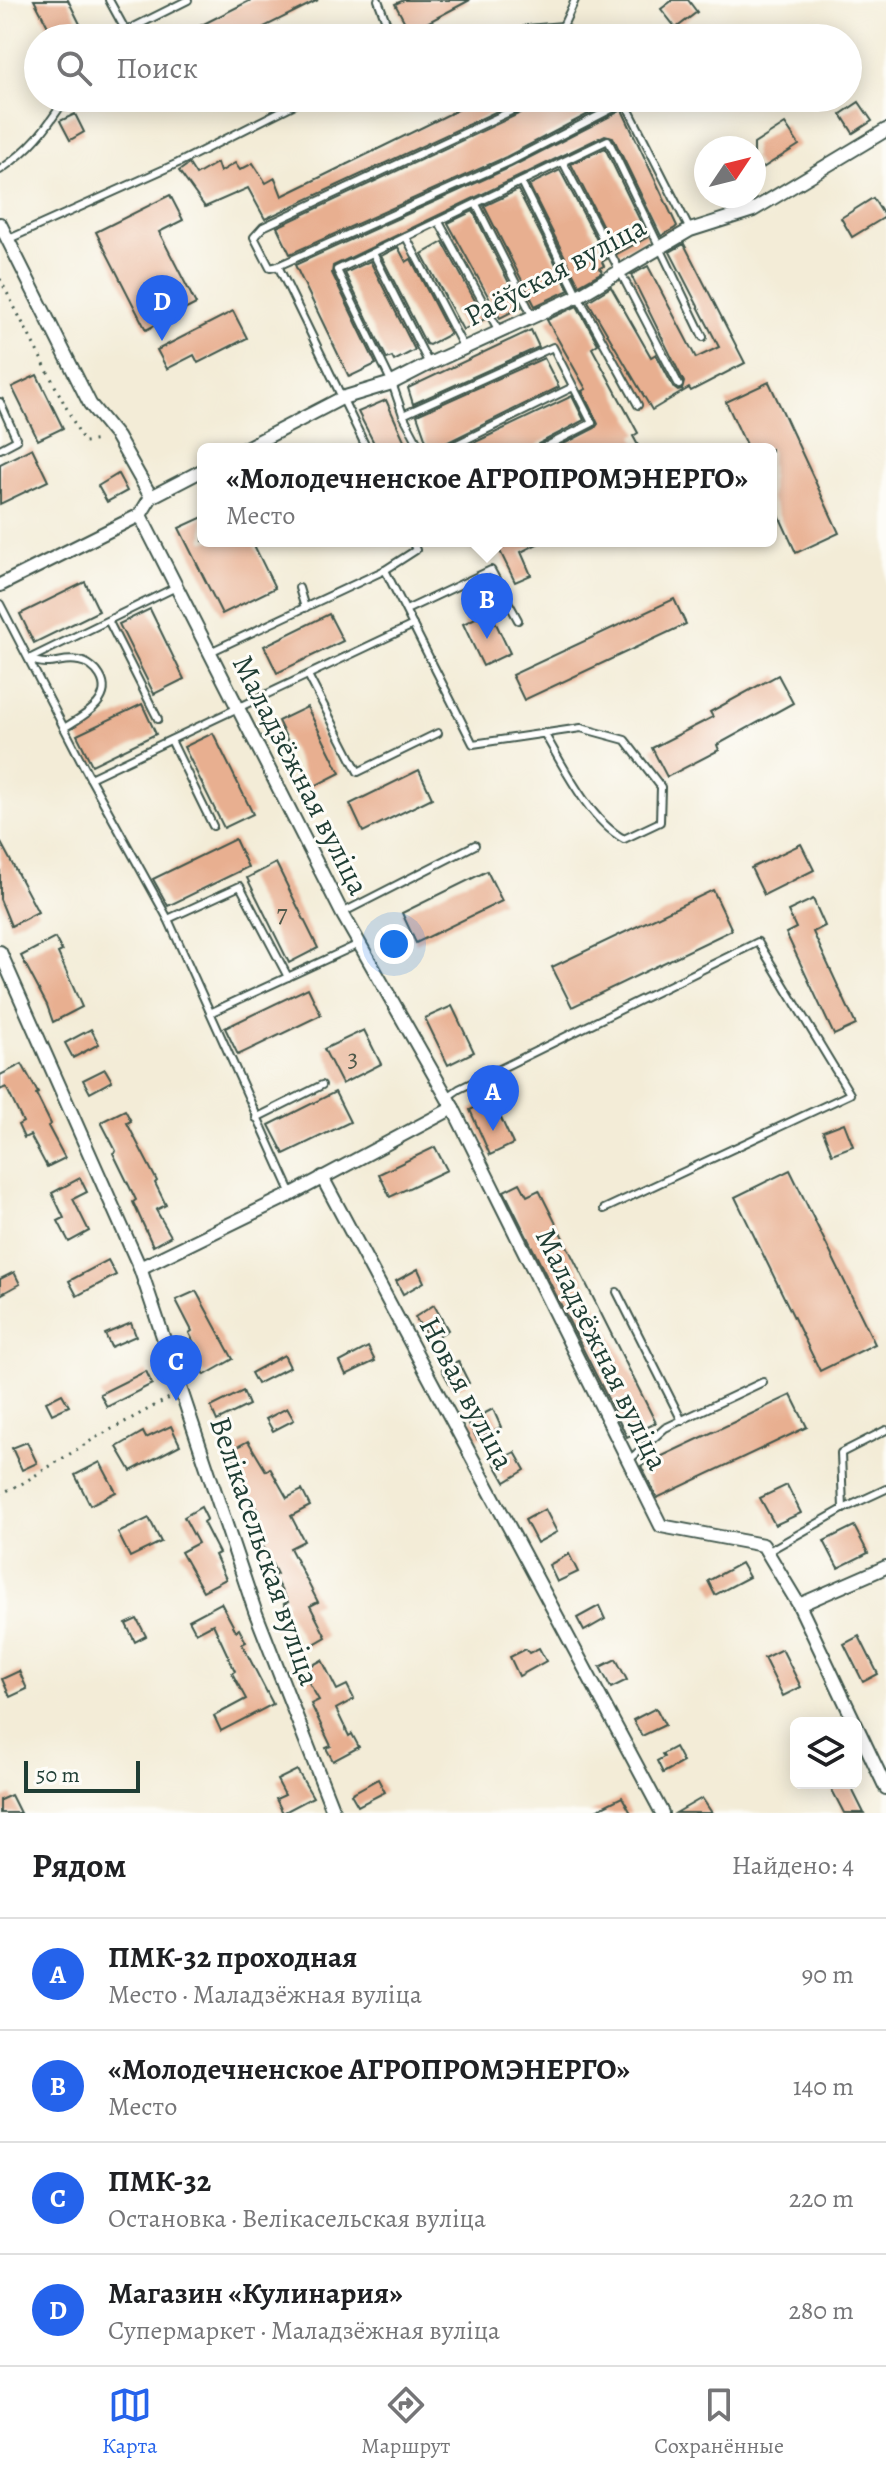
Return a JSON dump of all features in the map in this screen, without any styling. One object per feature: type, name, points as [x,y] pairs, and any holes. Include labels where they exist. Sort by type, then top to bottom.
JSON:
[{"type":"street","name":"Раёўская вуліца","points":[[256,443],[342,398],[392,383],[578,296],[690,230],[753,210],[886,130]]},
{"type":"street","points":[[0,224],[90,404],[117,437],[151,497]]},
{"type":"street","points":[[0,585],[140,515],[151,497],[197,473]]},
{"type":"street","name":"Маладзёжная вуліца","points":[[140,515],[342,913],[450,1103],[661,1526],[763,1545],[767,1552]]},
{"type":"street","name":"Велікасельская вуліца","points":[[0,952],[140,1268],[255,1611],[334,1813]]},
{"type":"street","points":[[140,1268],[292,1194],[450,1103]]},
{"type":"street","name":"Новая вуліца","points":[[322,1177],[662,1813]]},
{"type":"street","points":[[767,1552],[799,1605],[853,1717]]},
{"type":"street","points":[[799,1605],[886,1567]]},
{"type":"street","points":[[862,1737],[886,1788]]},
{"type":"lane","points":[[109,0],[122,24]]},
{"type":"lane","points":[[140,24],[188,0]]},
{"type":"lane","points":[[378,0],[387,24]]},
{"type":"lane","points":[[564,24],[575,0]]},
{"type":"lane","points":[[0,170],[24,153],[57,112]]},
{"type":"lane","points":[[8,239],[178,163],[279,112]]},
{"type":"lane","points":[[509,112],[263,227],[254,237],[270,268],[509,162],[604,112]]},
{"type":"lane","points":[[633,112],[690,230]]},
{"type":"lane","points":[[418,443],[337,270],[608,140],[703,337]]},
{"type":"lane","points":[[563,162],[679,385]]},
{"type":"lane","points":[[521,182],[578,296],[638,405]]},
{"type":"lane","points":[[476,204],[533,317]]},
{"type":"lane","points":[[439,222],[500,333]]},
{"type":"lane","points":[[406,237],[465,348]]},
{"type":"lane","points":[[373,253],[429,364]]},
{"type":"lane","points":[[279,266],[364,443]]},
{"type":"lane","points":[[403,415],[553,347],[592,423],[553,443]]},
{"type":"lane","points":[[459,443],[573,387]]},
{"type":"lane","points":[[0,402],[17,440],[0,449]]},
{"type":"lane","points":[[210,652],[385,570],[416,550],[415,547]]},
{"type":"lane","points":[[385,570],[473,744],[518,739],[544,733],[581,728],[625,740],[661,787],[660,822],[624,839],[611,832],[580,793],[544,733]]},
{"type":"lane","points":[[406,610],[491,570],[518,620]]},
{"type":"lane","points":[[29,659],[176,587]]},
{"type":"lane","points":[[299,588],[305,608]]},
{"type":"lane","points":[[0,604],[90,778],[168,919],[292,1194]]},
{"type":"lane","points":[[109,622],[158,719]]},
{"type":"lane","points":[[90,778],[413,625]]},
{"type":"lane","points":[[29,659],[51,665],[78,660],[97,671],[102,679],[104,688],[101,700],[64,728]]},
{"type":"lane","points":[[308,675],[358,772],[438,733]]},
{"type":"lane","points":[[171,740],[213,826]]},
{"type":"lane","points":[[342,913],[475,845]]},
{"type":"lane","points":[[168,919],[240,886],[288,977]]},
{"type":"lane","points":[[450,1103],[459,1089],[758,942],[850,1094],[604,1209]]},
{"type":"lane","points":[[212,1012],[359,944]]},
{"type":"lane","points":[[256,1118],[322,1085]]},
{"type":"lane","points":[[617,1292],[682,1421]]},
{"type":"lane","points":[[628,1461],[665,1428],[763,1382]]},
{"type":"lane","points":[[843,1509],[841,1453],[886,1430]]},
{"type":"lane","points":[[767,1552],[843,1509],[886,1489]]},
{"type":"path","points":[[0,279],[84,442],[117,437]]},
{"type":"path","points":[[0,1494],[181,1392]]},
{"type":"building","points":[[34,0],[68,0],[80,24],[47,24]]},
{"type":"building","points":[[251,0],[318,0],[270,24],[204,24]]},
{"type":"building","points":[[404,0],[470,0],[425,24],[406,24],[395,4]]},
{"type":"building","points":[[673,0],[688,0],[697,12],[681,24],[673,24],[661,9]]},
{"type":"building","points":[[862,106],[872,121],[853,133],[841,114],[862,112]]},
{"type":"building","points":[[453,112],[495,112],[265,219],[248,188],[205,207],[179,171],[189,164],[196,175],[217,163],[220,172],[235,163],[240,170],[253,163],[266,183],[275,178],[282,196]]},
{"type":"building","points":[[523,112],[592,112],[506,157],[290,254],[277,227]]},
{"type":"building","points":[[623,112],[677,226],[661,236],[613,137],[605,135],[333,266],[332,273],[376,364],[349,377],[295,265],[511,167]]},
{"type":"building","points":[[75,114],[84,132],[70,140],[60,121]]},
{"type":"building","points":[[785,124],[799,145],[766,166],[766,136]]},
{"type":"building","points":[[605,148],[648,237],[617,254],[571,164]]},
{"type":"building","points":[[560,170],[607,259],[602,262],[602,272],[579,285],[529,185]]},
{"type":"building","points":[[518,190],[569,290],[535,306],[484,206]]},
{"type":"building","points":[[170,195],[183,220],[159,232],[196,304],[146,330],[96,232]]},
{"type":"building","points":[[873,198],[885,217],[852,237],[841,218]]},
{"type":"building","points":[[473,211],[521,307],[500,318],[448,223]]},
{"type":"building","points":[[443,242],[485,319],[463,330],[422,254]]},
{"type":"building","points":[[684,244],[745,363],[691,391],[689,388],[652,410],[588,301],[611,287],[651,357],[656,354],[674,388],[682,390],[684,382],[631,275],[648,266],[696,358],[719,347],[670,252]]},
{"type":"building","points":[[398,247],[406,262],[411,259],[450,334],[429,345],[381,256]]},
{"type":"building","points":[[370,261],[415,350],[394,361],[392,357],[387,359],[345,273]]},
{"type":"building","points":[[577,306],[598,344],[592,348],[638,433],[633,436],[637,443],[566,443],[598,424],[582,391],[586,389],[547,320]]},
{"type":"building","points":[[233,311],[247,338],[198,363],[194,355],[167,369],[157,350]]},
{"type":"building","points":[[531,330],[539,347],[413,404],[408,388]]},
{"type":"building","points":[[544,358],[559,387],[446,443],[427,443],[417,415]]},
{"type":"building","points":[[37,375],[63,428],[38,440],[12,387]]},
{"type":"building","points":[[769,382],[839,533],[796,553],[777,511],[777,443],[745,443],[726,402]]},
{"type":"building","points":[[572,396],[584,420],[540,443],[474,443]]},
{"type":"building","points":[[386,400],[405,443],[374,443],[358,412]]},
{"type":"building","points":[[32,448],[48,481],[0,504],[0,464]]},
{"type":"building","points":[[118,474],[127,491],[107,502],[98,486]]},
{"type":"building","points":[[197,520],[197,547],[255,547],[275,588],[222,614],[179,528]]},
{"type":"building","points":[[498,547],[531,547],[521,552],[531,575],[515,582]]},
{"type":"building","points":[[85,582],[99,611],[34,643],[20,614]]},
{"type":"building","points":[[674,599],[686,624],[524,700],[512,675]]},
{"type":"building","points":[[150,609],[184,679],[154,694],[119,624]]},
{"type":"building","points":[[490,611],[510,653],[483,666],[463,624]]},
{"type":"building","points":[[329,614],[343,641],[277,673],[264,646]]},
{"type":"building","points":[[778,675],[793,703],[717,745],[719,750],[667,777],[652,748],[713,717],[710,712]]},
{"type":"building","points":[[142,704],[156,734],[92,765],[77,735]]},
{"type":"building","points":[[307,707],[340,773],[311,788],[278,721]]},
{"type":"building","points":[[213,733],[253,814],[224,828],[184,747]]},
{"type":"building","points":[[419,770],[432,798],[363,832],[350,804]]},
{"type":"building","points":[[235,839],[248,867],[168,906],[153,879]]},
{"type":"building","points":[[0,841],[38,912],[11,926],[0,899]]},
{"type":"building","points":[[801,844],[814,870],[764,895],[751,868]]},
{"type":"building","points":[[276,863],[318,948],[289,963],[247,878]]},
{"type":"building","points":[[487,871],[502,901],[416,943],[402,913]]},
{"type":"building","points":[[713,890],[732,930],[572,1007],[552,967]]},
{"type":"building","points":[[813,899],[825,926],[813,932],[856,1025],[834,1035],[786,933],[796,928],[788,911]]},
{"type":"building","points":[[55,938],[62,951],[58,953],[82,1007],[53,1022],[21,956]]},
{"type":"building","points":[[308,988],[321,1015],[238,1055],[225,1028]]},
{"type":"building","points":[[452,1006],[474,1052],[448,1065],[425,1018]]},
{"type":"building","points":[[91,1029],[99,1044],[73,1058],[65,1043]]},
{"type":"building","points":[[364,1030],[381,1064],[342,1084],[324,1049]]},
{"type":"building","points":[[22,1064],[38,1093],[51,1124],[48,1126],[65,1158],[47,1167],[30,1135],[24,1138],[18,1125],[23,1122],[6,1087],[0,1090],[0,1075]]},
{"type":"building","points":[[105,1069],[112,1081],[90,1093],[83,1080]]},
{"type":"building","points":[[335,1092],[350,1122],[284,1154],[269,1125]]},
{"type":"building","points":[[487,1102],[495,1118],[500,1116],[513,1144],[490,1155],[470,1110]]},
{"type":"building","points":[[125,1110],[131,1121],[127,1123],[166,1205],[156,1210],[171,1236],[153,1246],[133,1202],[136,1200],[113,1153],[116,1151],[101,1122]]},
{"type":"building","points":[[844,1123],[853,1146],[832,1154],[823,1131]]},
{"type":"building","points":[[435,1147],[447,1170],[390,1197],[379,1174]]},
{"type":"building","points":[[790,1170],[875,1344],[820,1371],[735,1197]]},
{"type":"building","points":[[80,1178],[87,1192],[73,1199],[89,1231],[69,1242],[58,1221],[64,1218],[52,1193]]},
{"type":"building","points":[[520,1183],[527,1196],[539,1190],[656,1423],[627,1437],[504,1191]]},
{"type":"building","points":[[108,1260],[116,1275],[77,1296],[69,1281]]},
{"type":"building","points":[[418,1269],[424,1282],[403,1294],[396,1281]]},
{"type":"building","points":[[14,1272],[20,1284],[0,1295],[0,1279]]},
{"type":"building","points":[[196,1291],[233,1359],[205,1375],[197,1361],[202,1358],[189,1333],[192,1331],[176,1300]]},
{"type":"building","points":[[434,1305],[448,1330],[430,1341],[415,1317]]},
{"type":"building","points":[[131,1323],[136,1336],[111,1347],[105,1334]]},
{"type":"building","points":[[368,1347],[375,1361],[346,1375],[340,1362]]},
{"type":"building","points":[[284,1355],[290,1367],[257,1384],[251,1373]]},
{"type":"building","points":[[458,1361],[469,1383],[453,1390],[442,1370]]},
{"type":"building","points":[[146,1371],[152,1384],[107,1407],[100,1394]]},
{"type":"building","points":[[243,1391],[249,1405],[217,1421],[211,1407]]},
{"type":"building","points":[[62,1394],[69,1406],[52,1414],[46,1402]]},
{"type":"building","points":[[791,1395],[807,1427],[657,1498],[641,1466]]},
{"type":"building","points":[[287,1408],[294,1420],[273,1431],[266,1419]]},
{"type":"building","points":[[493,1409],[501,1427],[477,1439],[468,1422]]},
{"type":"building","points":[[171,1426],[180,1445],[131,1471],[117,1447],[143,1432],[146,1438]]},
{"type":"building","points":[[248,1441],[266,1471],[270,1468],[287,1498],[302,1490],[310,1506],[291,1516],[304,1541],[290,1548],[318,1602],[310,1606],[326,1637],[307,1648],[284,1604],[288,1602],[273,1576],[277,1574],[262,1545],[266,1543],[251,1517],[259,1513],[242,1484],[246,1482],[230,1451]]},
{"type":"building","points":[[27,1442],[37,1463],[22,1470],[12,1448]]},
{"type":"building","points":[[515,1452],[525,1470],[505,1482],[494,1463]]},
{"type":"building","points":[[100,1462],[116,1492],[90,1505],[75,1475]]},
{"type":"building","points":[[787,1485],[801,1513],[775,1525],[760,1498]]},
{"type":"building","points":[[201,1507],[207,1519],[203,1522],[219,1553],[215,1555],[226,1579],[203,1591],[181,1552],[198,1543],[184,1517]]},
{"type":"building","points":[[545,1509],[557,1532],[537,1543],[525,1520]]},
{"type":"building","points":[[149,1518],[161,1542],[130,1557],[118,1533]]},
{"type":"building","points":[[854,1526],[868,1553],[838,1568],[824,1541]]},
{"type":"building","points":[[569,1554],[578,1572],[557,1582],[549,1565]]},
{"type":"building","points":[[741,1563],[749,1577],[715,1595],[708,1581]]},
{"type":"building","points":[[221,1603],[236,1631],[239,1629],[246,1642],[242,1644],[273,1704],[221,1731],[214,1716],[246,1699],[213,1624],[196,1633],[189,1620]]},
{"type":"building","points":[[599,1606],[605,1619],[584,1631],[577,1618]]},
{"type":"building","points":[[137,1619],[146,1636],[135,1642],[126,1624]]},
{"type":"building","points":[[859,1636],[878,1674],[863,1682],[844,1644]]},
{"type":"building","points":[[539,1648],[546,1661],[519,1676],[510,1657],[526,1649],[529,1653]]},
{"type":"building","points":[[782,1649],[801,1687],[783,1696],[764,1658]]},
{"type":"building","points":[[616,1659],[627,1680],[611,1688],[600,1667]]},
{"type":"building","points":[[322,1660],[337,1690],[347,1685],[354,1699],[336,1709],[349,1736],[352,1734],[359,1747],[333,1761],[326,1748],[331,1746],[311,1704],[319,1700],[302,1671]]},
{"type":"building","points":[[19,1671],[27,1689],[10,1697],[2,1679]]},
{"type":"building","points":[[656,1708],[665,1725],[642,1736],[633,1720]]},
{"type":"building","points":[[675,1747],[683,1762],[663,1773],[657,1761],[664,1757],[662,1754]]},
{"type":"building","points":[[297,1770],[313,1797],[283,1813],[276,1799],[285,1795],[277,1780]]},
{"type":"building","points":[[378,1779],[385,1792],[358,1806],[351,1794]]},
{"type":"building","points":[[832,1789],[852,1789],[864,1813],[844,1813]]},
{"type":"building","points":[[11,1795],[20,1813],[0,1813],[0,1800]]},
{"type":"building","points":[[622,1797],[631,1813],[590,1813]]},
{"type":"building","points":[[702,1798],[712,1813],[676,1813]]},
{"type":"place","name":"Магазин «Кулинария»","points":[[162,341]]},
{"type":"place","name":"«Молодечненское АГРОПРОМЭНЕРГО»","points":[[487,639]]},
{"type":"place","name":"ПМК-32 проходная","points":[[493,1131]]},
{"type":"place","name":"ПМК-32","points":[[176,1401]]}]
